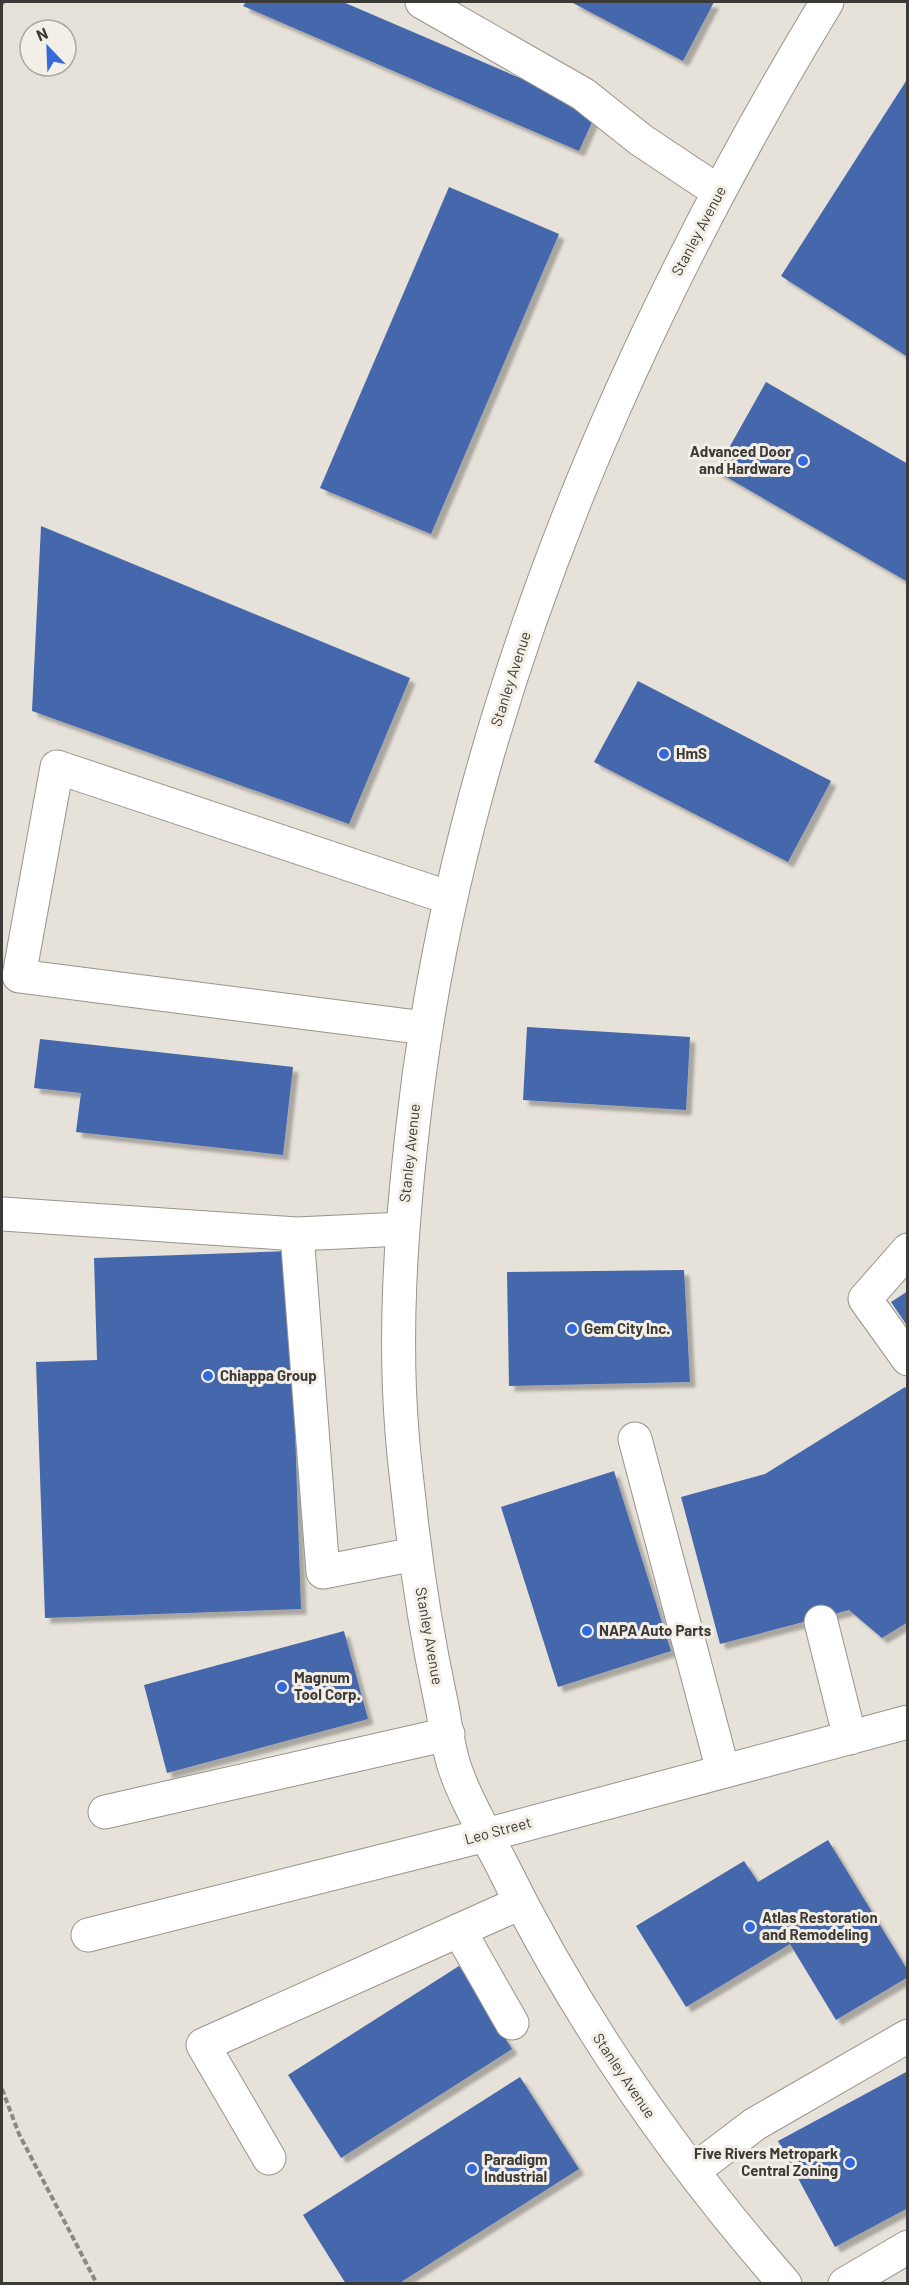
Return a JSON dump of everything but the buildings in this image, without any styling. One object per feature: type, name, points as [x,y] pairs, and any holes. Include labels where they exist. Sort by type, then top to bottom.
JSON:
[{"type":"street","points":[[422,2],[583,94],[641,140],[719,192]]},
{"type":"street","name":"Stanley Avenue","points":[[785,2283],[739,2231],[655,2121],[588,2022],[520,1903],[456,1773],[429,1642],[415,1554],[402,1429],[400,1355],[403,1229],[419,1062],[450,898],[480,777],[497,720],[561,533],[650,328],[675,275],[768,100],[827,2]]},
{"type":"street","points":[[425,1028],[19,976],[57,767],[450,898]]},
{"type":"street","points":[[3,1215],[297,1234],[403,1229]]},
{"type":"street","points":[[297,1234],[323,1572],[415,1554]]},
{"type":"street","points":[[908,1250],[865,1299],[908,1359]]},
{"type":"street","points":[[635,1439],[723,1771]]},
{"type":"street","points":[[821,1622],[850,1738]]},
{"type":"street","name":"Leo Street","points":[[88,1935],[486,1834],[908,1722]]},
{"type":"street","points":[[105,1812],[448,1734]]},
{"type":"street","points":[[269,2158],[203,2045],[520,1903]]},
{"type":"street","points":[[459,1930],[512,2024]]},
{"type":"street","points":[[693,2171],[755,2124],[908,2036]]},
{"type":"street","points":[[845,2283],[908,2247]]},
{"type":"path","points":[[2,2090],[19,2134],[97,2283]]},
{"type":"place","name":"Advanced Door and Hardware","points":[[803,461]]},
{"type":"place","name":"HmS","points":[[664,754]]},
{"type":"place","name":"Gem City Inc.","points":[[572,1329]]},
{"type":"place","name":"Chiappa Group","points":[[208,1376]]},
{"type":"place","name":"NAPA Auto Parts","points":[[587,1631]]},
{"type":"place","name":"Magnum Tool Corp.","points":[[282,1687]]},
{"type":"place","name":"Atlas Restoration and Remodeling","points":[[750,1927]]},
{"type":"place","name":"Five Rivers Metropark Central Zoning","points":[[850,2163]]},
{"type":"place","name":"Paradigm Industrial","points":[[472,2169]]}]
